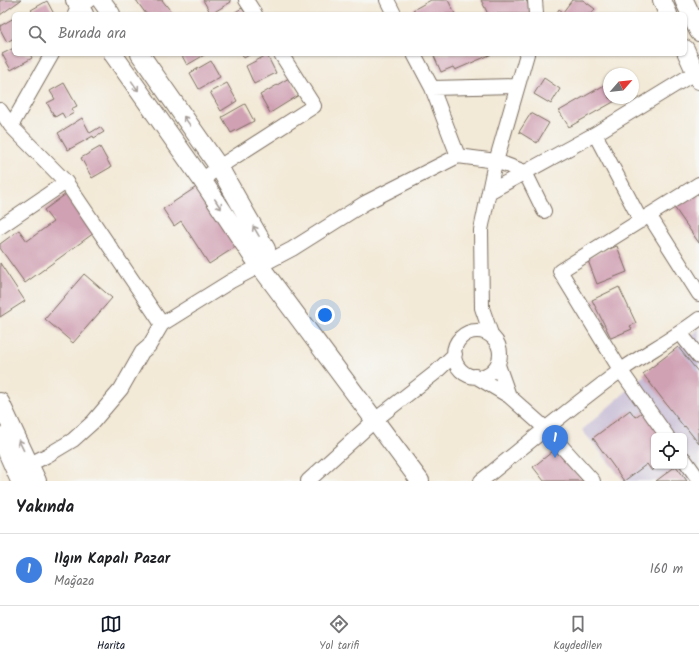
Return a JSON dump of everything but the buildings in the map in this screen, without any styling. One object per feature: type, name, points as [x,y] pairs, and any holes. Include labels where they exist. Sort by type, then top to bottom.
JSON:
[{"type":"main road","points":[[102,0],[110,12]]},
{"type":"main road","points":[[662,0],[667,12]]},
{"type":"main road","points":[[684,0],[699,32]]},
{"type":"main road","points":[[687,54],[697,76]]},
{"type":"main road","points":[[114,56],[202,180],[251,254],[420,481]]},
{"type":"main road","points":[[141,56],[219,167],[266,249],[260,266]]},
{"type":"main road","points":[[0,402],[37,481]]},
{"type":"main road","points":[[0,436],[6,462],[20,481]]},
{"type":"street","points":[[246,0],[254,12]]},
{"type":"street","points":[[387,0],[393,12]]},
{"type":"street","points":[[535,0],[536,12]]},
{"type":"street","points":[[11,126],[51,56]]},
{"type":"street","points":[[202,180],[219,167],[314,106],[282,56]]},
{"type":"street","points":[[415,56],[432,88],[458,156]]},
{"type":"street","points":[[436,373],[480,377],[491,373],[498,365],[501,354],[498,343],[491,334],[482,308],[481,230],[496,161],[526,56]]},
{"type":"street","points":[[489,192],[697,76]]},
{"type":"street","points":[[432,88],[517,86]]},
{"type":"street","points":[[0,110],[11,126],[66,182],[162,324]]},
{"type":"street","points":[[595,134],[645,218],[699,294]]},
{"type":"street","points":[[30,464],[72,440],[93,422],[121,389],[142,352],[149,346],[162,324],[231,281],[292,249],[365,203],[458,156],[496,161],[525,172],[544,210]]},
{"type":"street","points":[[0,227],[66,182]]},
{"type":"street","points":[[665,433],[621,371],[560,271],[699,184]]},
{"type":"street","points":[[469,332],[482,308]]},
{"type":"street","points":[[481,481],[545,428],[621,371],[699,319]]},
{"type":"street","points":[[491,334],[480,330],[469,332],[460,338],[455,348],[455,359],[460,369],[509,396],[545,428],[593,481]]},
{"type":"street","points":[[680,333],[699,356]]},
{"type":"street","points":[[308,481],[375,420],[436,373],[455,354]]},
{"type":"street","points":[[498,365],[509,396]]},
{"type":"street","points":[[687,463],[699,480]]},
{"type":"shaded area","points":[[699,328],[699,481],[624,481],[582,430]]},
{"type":"place","name":"Ilgın Kapalı Pazar","points":[[555,458]]}]
